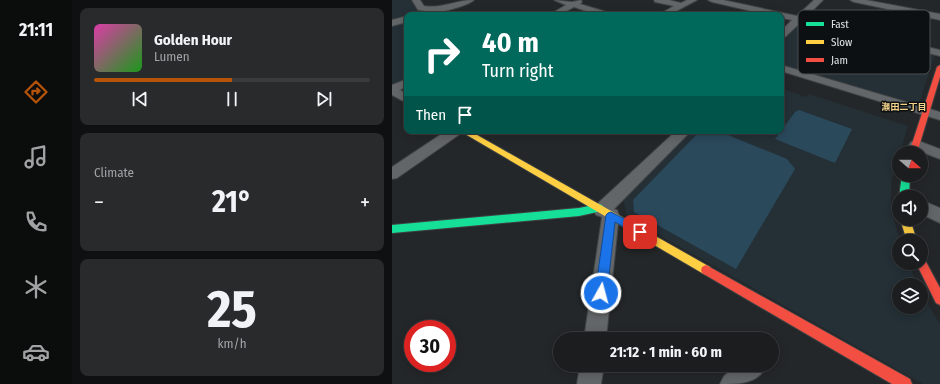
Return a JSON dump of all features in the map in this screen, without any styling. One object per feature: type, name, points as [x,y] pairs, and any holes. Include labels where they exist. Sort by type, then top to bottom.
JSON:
[{"type":"street","points":[[416,0],[421,8],[436,11]]},
{"type":"street","points":[[432,12],[470,0]]},
{"type":"street","points":[[558,0],[597,12]]},
{"type":"street","points":[[559,12],[583,0]]},
{"type":"street","points":[[658,0],[681,6]]},
{"type":"street","points":[[668,12],[694,0]]},
{"type":"street","points":[[712,0],[766,12]]},
{"type":"street","points":[[808,10],[819,0]]},
{"type":"street","points":[[854,0],[868,1],[908,10]]},
{"type":"street","points":[[879,0],[930,10]]},
{"type":"street","points":[[930,10],[940,12]]},
{"type":"street","points":[[930,15],[940,17]]},
{"type":"street","points":[[784,16],[798,19]]},
{"type":"street","points":[[784,33],[798,19]]},
{"type":"street","points":[[392,23],[404,20]]},
{"type":"street","points":[[930,51],[940,53]]},
{"type":"street","points":[[915,146],[938,81],[940,66]]},
{"type":"street","points":[[784,69],[798,73]]},
{"type":"street","points":[[801,74],[940,116]]},
{"type":"street","points":[[392,90],[404,84]]},
{"type":"street","points":[[392,90],[404,96]]},
{"type":"street","points":[[392,174],[451,134]]},
{"type":"street","points":[[469,134],[905,384]]},
{"type":"street","points":[[595,332],[604,211],[681,134]]},
{"type":"street","points":[[928,152],[940,154]]},
{"type":"street","points":[[928,210],[940,216]]},
{"type":"street","points":[[392,229],[604,211]]},
{"type":"street","points":[[925,270],[939,296]]},
{"type":"street","points":[[589,384],[591,372]]},
{"type":"street","points":[[732,384],[748,372]]},
{"type":"shaded area","points":[[392,0],[412,0],[417,8],[429,11],[404,12],[404,19],[392,22]]},
{"type":"shaded area","points":[[404,21],[404,80],[392,85],[392,25]]},
{"type":"shaded area","points":[[798,25],[798,69],[784,65],[784,39]]},
{"type":"shaded area","points":[[930,54],[935,55],[930,70]]},
{"type":"shaded area","points":[[814,74],[929,74],[919,104],[911,104]]},
{"type":"shaded area","points":[[784,89],[806,97],[809,94],[908,126],[902,146],[892,146],[892,226],[896,226],[898,234],[892,234],[892,270],[911,270],[915,278],[892,278],[892,314],[928,314],[928,304],[940,324],[940,384],[923,384],[627,217],[623,198],[688,134],[784,134]]},
{"type":"shaded area","points":[[799,110],[852,129],[835,163],[775,139],[779,134],[784,134],[784,127],[795,112]]},
{"type":"shaded area","points":[[697,134],[725,134],[787,159],[795,169],[736,269],[634,212],[633,200]]},
{"type":"traffic: fast","points":[[905,182],[905,190]]},
{"type":"traffic: fast","points":[[392,229],[579,212],[599,208]]},
{"type":"traffic: slow","points":[[469,134],[706,270]]},
{"type":"traffic: slow","points":[[907,226],[910,234]]},
{"type":"traffic: jam","points":[[915,146],[940,67]]},
{"type":"traffic: jam","points":[[706,270],[905,384]]},
{"type":"traffic: jam","points":[[925,270],[940,299]]},
{"type":"district","name":"瀬田二丁目","points":[[904,107]]},
{"type":"route","points":[[601,293],[611,215],[640,232]]}]
